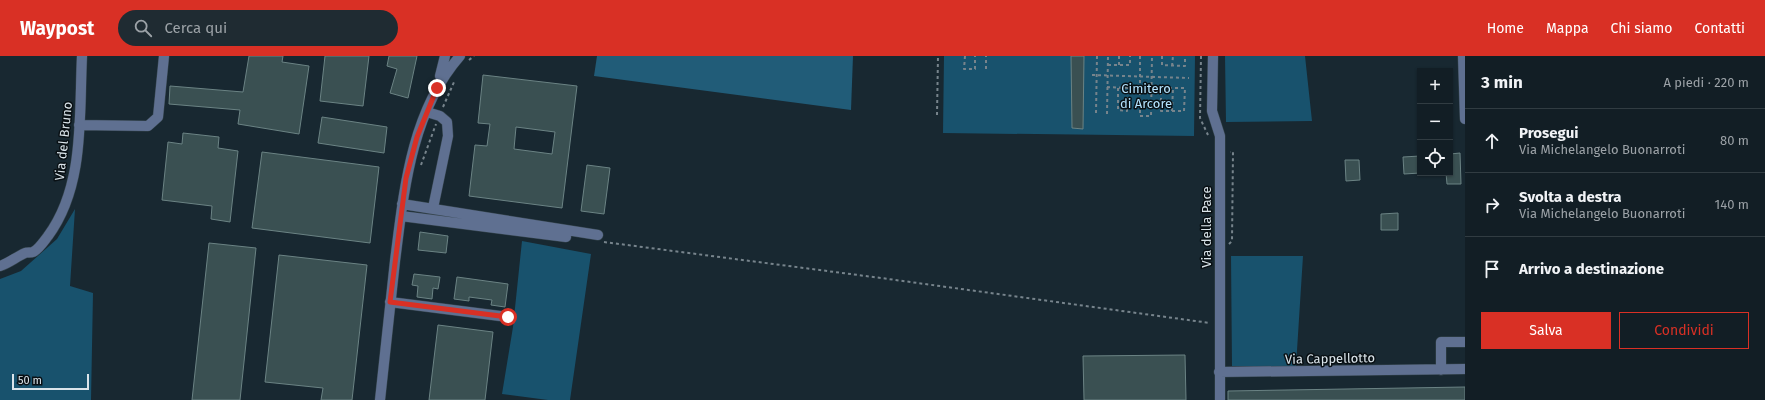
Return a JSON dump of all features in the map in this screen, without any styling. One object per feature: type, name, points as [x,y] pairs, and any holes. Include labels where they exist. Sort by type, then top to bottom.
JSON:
[{"type":"street","name":"Via del Bruno","points":[[0,266],[26,252],[32,252],[55,225],[64,208],[72,185],[79,125],[82,56]]},
{"type":"street","points":[[79,125],[148,126],[158,117],[164,56]]},
{"type":"street","points":[[380,400],[390,302],[406,178],[417,137],[437,88],[445,56]]},
{"type":"street","name":"Via della Pace","points":[[1213,56],[1212,111],[1220,136],[1220,400]]},
{"type":"street","points":[[1463,56],[1465,119]]},
{"type":"street","points":[[437,88],[447,72],[464,59]]},
{"type":"street","points":[[427,112],[440,116],[447,122],[448,136],[433,208]]},
{"type":"street","points":[[402,204],[433,208],[599,238]]},
{"type":"street","points":[[401,216],[566,237]]},
{"type":"street","points":[[390,302],[508,317]]},
{"type":"street","points":[[1441,370],[1441,342],[1465,342]]},
{"type":"street","name":"Via Cappellotto","points":[[1219,372],[1465,369]]},
{"type":"path","points":[[464,59],[474,56]]},
{"type":"path","points":[[937,115],[938,56]]},
{"type":"path","points":[[964,56],[964,69],[974,69],[975,56]]},
{"type":"path","points":[[986,56],[986,69]]},
{"type":"path","points":[[1096,113],[1097,56]]},
{"type":"path","points":[[1107,114],[1108,56]]},
{"type":"path","points":[[1119,56],[1119,65]]},
{"type":"path","points":[[1108,64],[1130,65],[1130,56]]},
{"type":"path","points":[[1140,56],[1140,116],[1151,116],[1152,56]]},
{"type":"path","points":[[1162,56],[1162,66],[1185,66],[1185,56]]},
{"type":"path","points":[[1172,66],[1173,56]]},
{"type":"path","points":[[1092,75],[1189,78]]},
{"type":"path","points":[[420,169],[455,80]]},
{"type":"path","points":[[1107,87],[1118,87],[1128,88],[1127,111],[1118,110],[1118,87]]},
{"type":"path","points":[[1151,88],[1161,88],[1185,88],[1184,111],[1161,111],[1161,88]]},
{"type":"path","points":[[1172,111],[1173,88]]},
{"type":"path","points":[[599,238],[1219,325]]},
{"type":"green space","name":"Cimitero di Arcore","points":[[944,56],[1195,56],[1194,136],[943,133]]},
{"type":"green space","points":[[1225,56],[1305,56],[1312,121],[1226,122]]},
{"type":"green space","points":[[75,209],[70,286],[93,293],[91,400],[0,400],[0,279],[21,271],[57,239]]},
{"type":"green space","points":[[522,241],[591,254],[570,400],[548,400],[502,394],[513,327]]},
{"type":"green space","points":[[1231,256],[1303,256],[1296,366],[1232,366]]},
{"type":"shaded area","points":[[597,56],[853,56],[851,110],[594,76]]},
{"type":"building","points":[[249,56],[283,56],[282,62],[309,66],[299,134],[238,124],[240,110],[169,104],[170,86],[243,92]]},
{"type":"building","points":[[325,56],[369,56],[363,106],[320,101]]},
{"type":"building","points":[[389,56],[417,56],[408,98],[390,93],[397,69],[387,66]]},
{"type":"building","points":[[1071,56],[1084,56],[1083,129],[1072,128]]},
{"type":"building","points":[[483,75],[577,86],[562,208],[469,196],[475,145],[487,146],[490,124],[478,123]],"holes":[[[516,127],[555,132],[552,154],[514,149]]]},
{"type":"building","points":[[322,117],[387,127],[384,153],[318,143]]},
{"type":"building","points":[[183,133],[219,137],[218,148],[238,151],[230,222],[211,219],[212,206],[162,200],[168,142],[182,144]]},
{"type":"building","points":[[262,152],[379,167],[370,243],[252,228]]},
{"type":"building","points":[[1460,153],[1461,184],[1447,184],[1446,176],[1453,176],[1453,154]]},
{"type":"building","points":[[1417,156],[1417,173],[1404,174],[1403,157]]},
{"type":"building","points":[[1345,160],[1359,160],[1360,180],[1346,181]]},
{"type":"building","points":[[587,165],[610,168],[604,214],[581,211]]},
{"type":"building","points":[[1398,213],[1398,230],[1381,230],[1381,214]]},
{"type":"building","points":[[420,232],[448,236],[446,253],[418,250]]},
{"type":"building","points":[[209,243],[256,248],[240,400],[192,400]]},
{"type":"building","points":[[279,255],[367,265],[352,400],[321,400],[323,388],[265,382]]},
{"type":"building","points":[[414,274],[440,277],[438,289],[433,288],[432,299],[417,297],[418,286],[412,285]]},
{"type":"building","points":[[457,277],[508,284],[505,307],[491,305],[492,300],[469,297],[469,301],[454,299]]},
{"type":"building","points":[[438,325],[493,332],[485,400],[429,400]]},
{"type":"building","points":[[1185,355],[1186,400],[1084,400],[1083,356]]},
{"type":"building","points":[[1465,387],[1465,400],[1228,400],[1228,391]]},
{"type":"route","points":[[437,88],[417,137],[406,178],[390,302],[508,317]]}]
